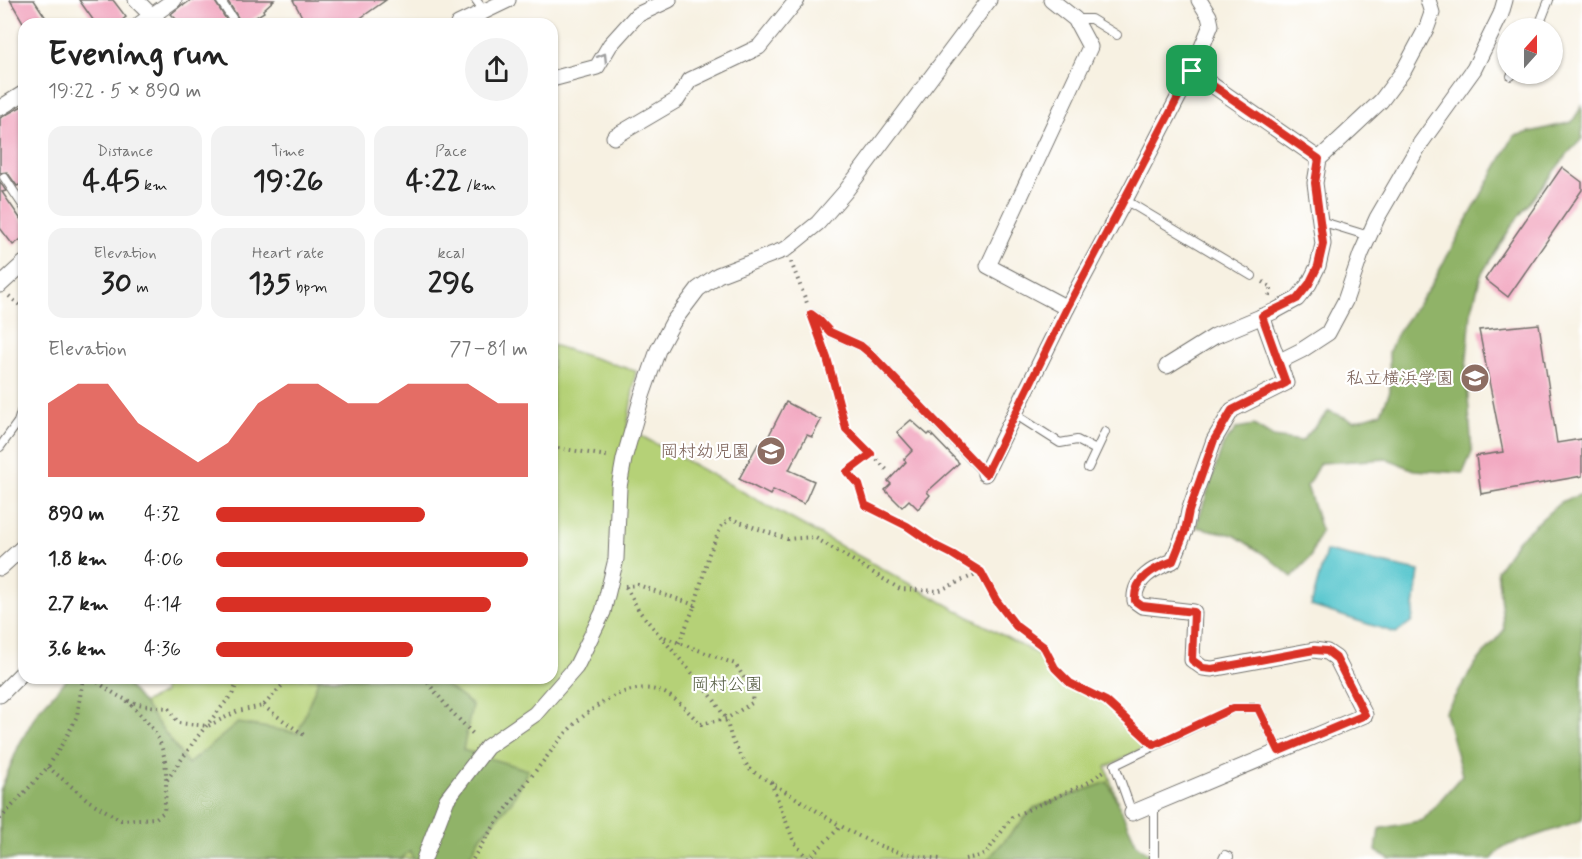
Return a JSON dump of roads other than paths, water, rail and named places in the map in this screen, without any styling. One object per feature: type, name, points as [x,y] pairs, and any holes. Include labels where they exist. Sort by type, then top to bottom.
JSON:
[{"type":"street","points":[[136,0],[148,18]]},
{"type":"street","points":[[153,18],[174,0]]},
{"type":"street","points":[[465,18],[480,5],[508,0]]},
{"type":"street","points":[[558,77],[597,67],[610,45],[637,15],[669,0]]},
{"type":"street","points":[[614,137],[677,100],[690,80],[759,47],[796,0]]},
{"type":"street","points":[[424,859],[447,799],[486,747],[535,714],[576,667],[603,612],[614,575],[619,487],[624,459],[658,350],[673,322],[698,289],[718,275],[786,249],[818,222],[845,192],[989,0]]},
{"type":"street","points":[[1051,0],[1075,19],[1090,47],[988,266],[1067,308]]},
{"type":"street","points":[[986,474],[1067,308],[1192,71],[1211,25],[1209,16],[1198,0]]},
{"type":"street","points":[[1167,366],[1215,336],[1297,299],[1309,284],[1318,266],[1323,244],[1315,183],[1319,159],[1381,101],[1404,70],[1432,13],[1428,0]]},
{"type":"street","points":[[1278,362],[1328,333],[1345,301],[1377,218],[1420,144],[1474,69],[1501,14],[1504,0]]},
{"type":"street","points":[[1192,71],[1319,159]]},
{"type":"street","points":[[0,108],[18,97]]},
{"type":"street","points":[[0,285],[18,268]]},
{"type":"street","points":[[1132,813],[1365,715],[1336,658],[1327,651],[1314,650],[1212,669],[1203,668],[1192,660],[1194,612],[1142,606],[1135,601],[1134,592],[1146,574],[1173,561],[1214,440],[1232,410],[1286,383],[1262,316]]},
{"type":"street","points":[[0,568],[18,552]]},
{"type":"street","points":[[0,695],[18,677]]},
{"type":"lane","points":[[220,0],[232,18]]},
{"type":"lane","points":[[1542,18],[1549,0]]},
{"type":"lane","points":[[1075,19],[1091,19],[1117,35]]},
{"type":"lane","points":[[4,177],[18,198]]},
{"type":"lane","points":[[1125,200],[1252,276]]},
{"type":"lane","points":[[1319,221],[1369,236]]},
{"type":"lane","points":[[811,314],[830,332],[861,346],[873,356],[986,474]]},
{"type":"lane","points":[[1016,415],[1060,442],[1077,440],[1096,450]]},
{"type":"lane","points":[[0,447],[18,422]]},
{"type":"lane","points":[[1088,468],[1105,432]]},
{"type":"lane","points":[[1132,813],[1115,765],[1233,708],[1258,708],[1279,751]]},
{"type":"lane","points":[[1154,804],[1154,859]]},
{"type":"water","points":[[1326,551],[1419,571],[1412,621],[1396,633],[1311,606]]},
{"type":"place","name":"私立横浜学園","points":[[1475,378]]},
{"type":"place","name":"岡村幼児園","points":[[771,451]]},
{"type":"park label","name":"岡村公園","points":[[727,684]]}]
